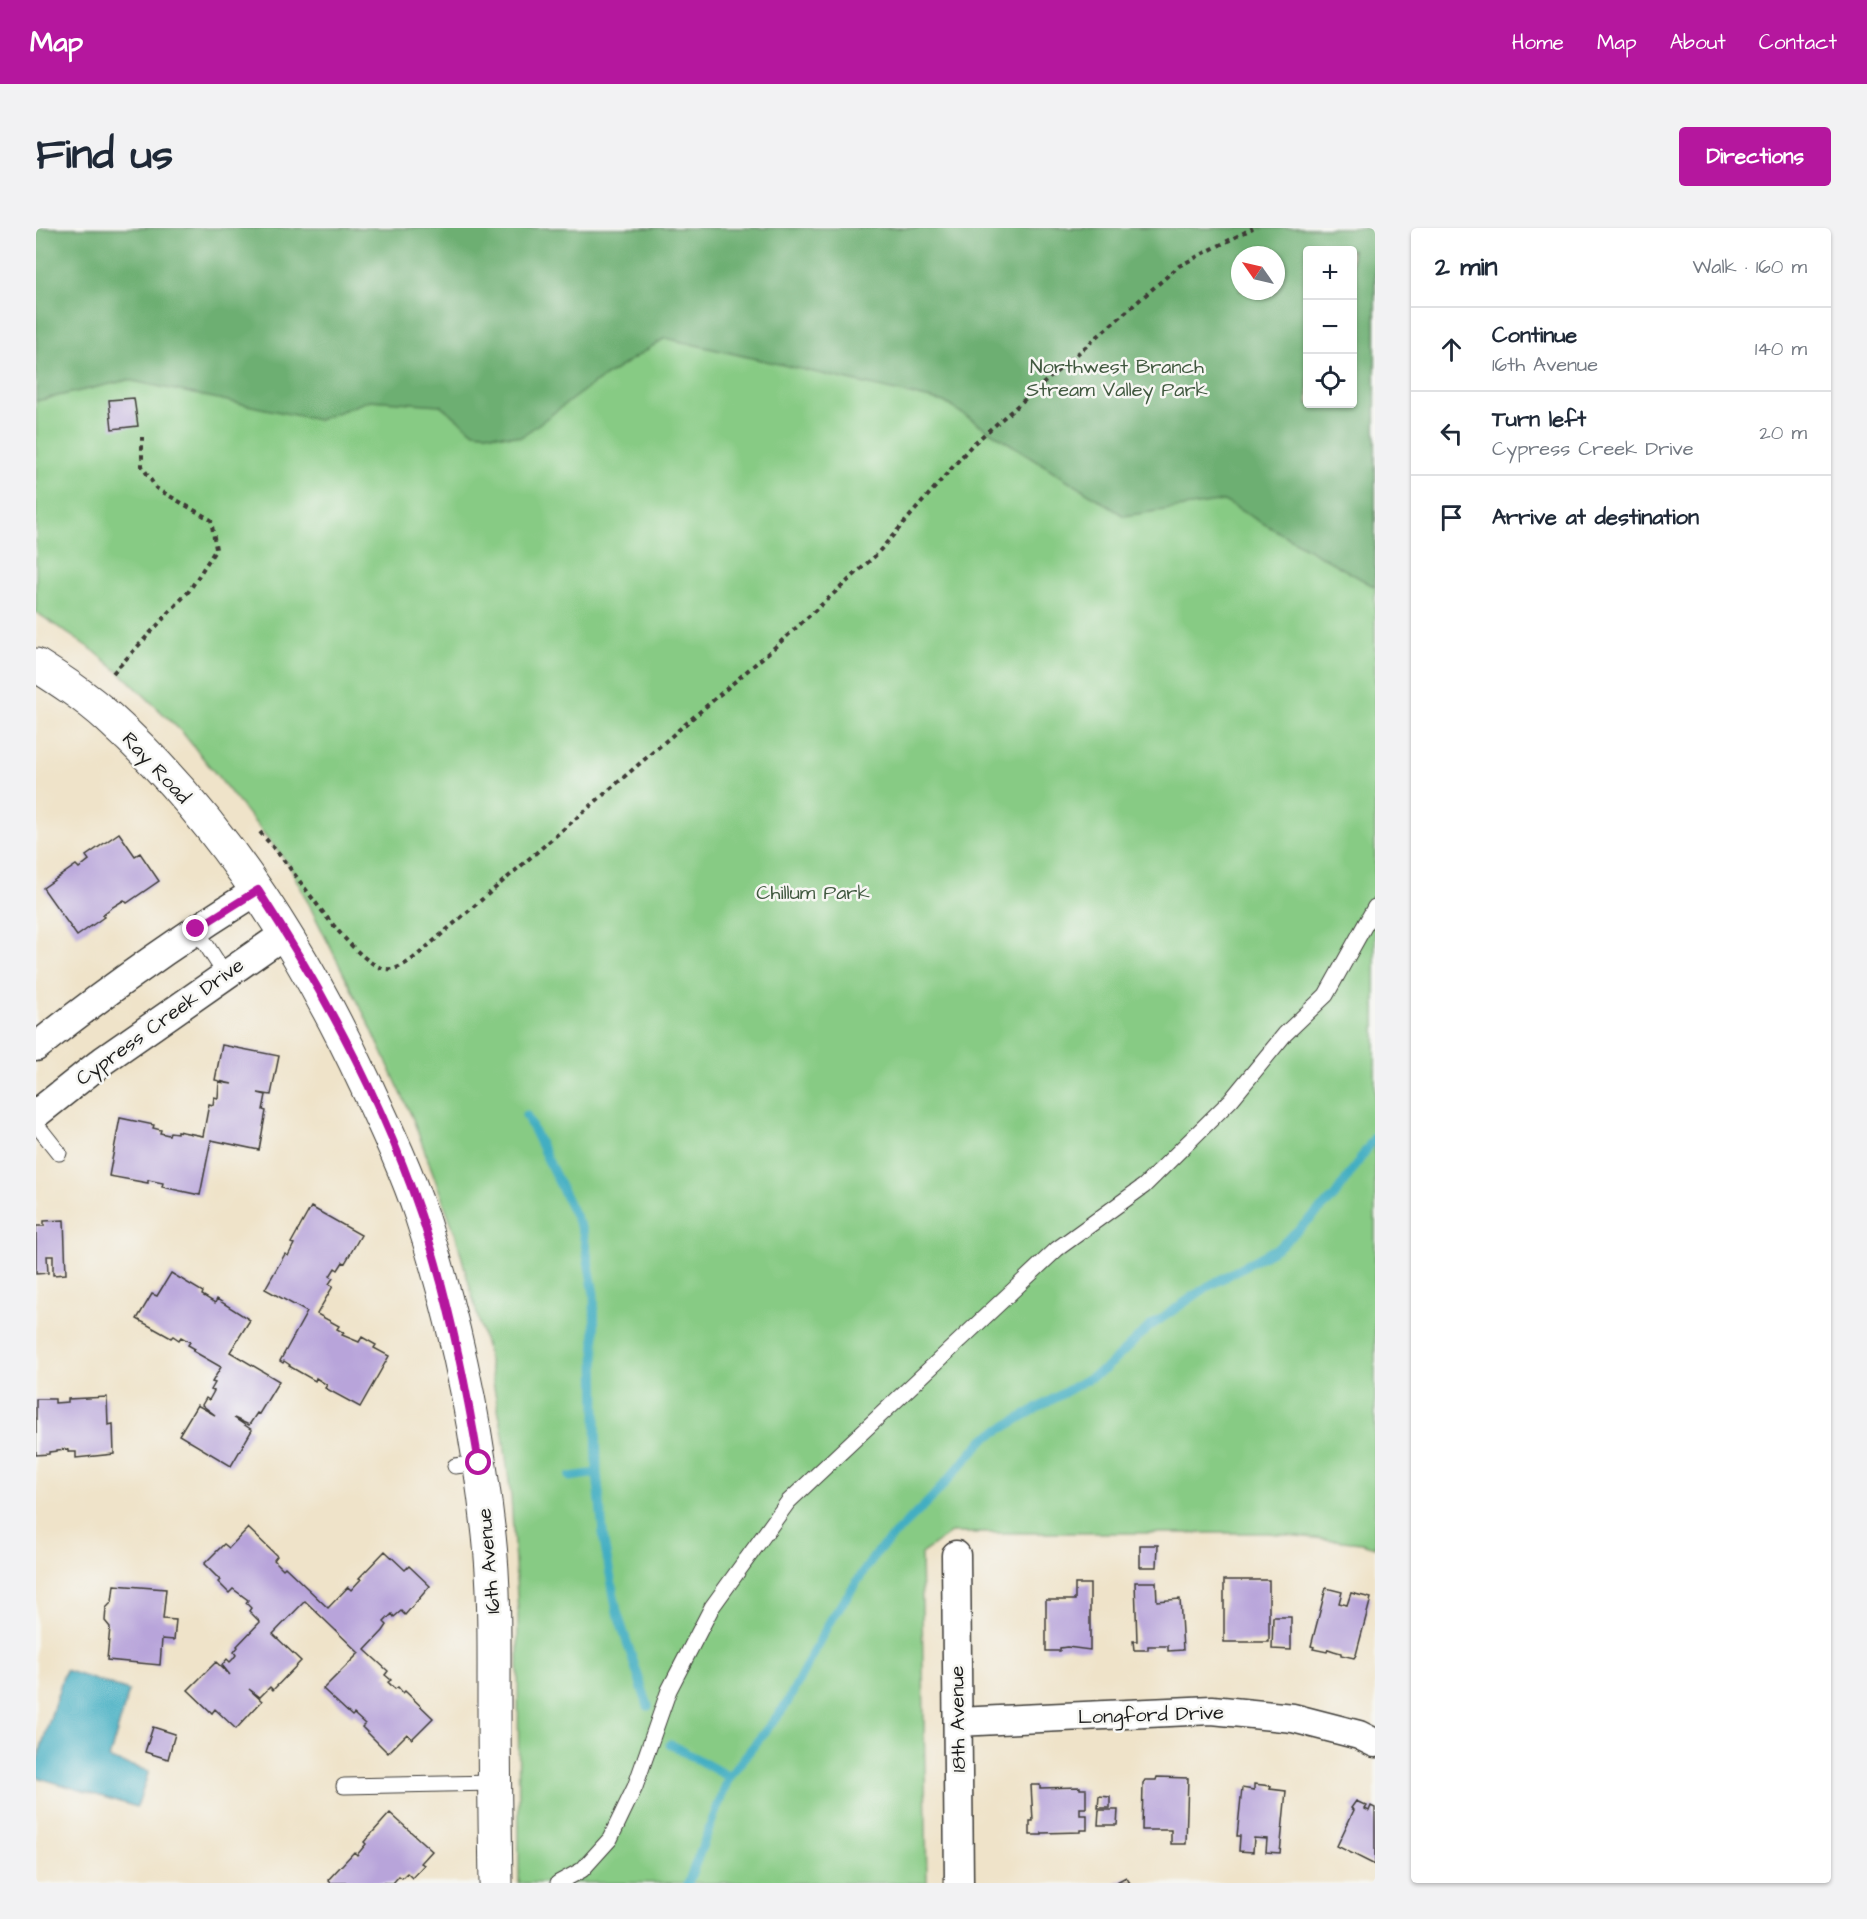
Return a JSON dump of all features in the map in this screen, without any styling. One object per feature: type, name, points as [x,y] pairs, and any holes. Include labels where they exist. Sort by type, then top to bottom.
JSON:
[{"type":"street","name":"Ray Road","points":[[36,665],[73,689],[108,717],[167,776],[231,853],[258,890]]},
{"type":"street","points":[[36,1047],[86,1007],[196,929],[258,890]]},
{"type":"street","name":"16th Avenue","points":[[258,890],[286,933],[343,1035],[387,1132],[421,1216],[452,1322],[466,1386],[467,1465],[489,1536],[494,1595],[496,1883]]},
{"type":"street","name":"Cypress Creek Drive","points":[[36,1114],[104,1060],[286,933]]},
{"type":"street","name":"18th Avenue","points":[[956,1555],[959,1883]]},
{"type":"street","name":"Longford Drive","points":[[958,1722],[1212,1710],[1293,1718],[1359,1736],[1375,1743]]},
{"type":"lane","points":[[558,1883],[582,1870],[610,1839],[635,1787],[669,1690],[712,1607],[788,1502],[1057,1250],[1144,1186],[1231,1100],[1285,1034],[1326,995],[1375,907]]},
{"type":"lane","points":[[196,929],[225,974]]},
{"type":"lane","points":[[36,1125],[59,1153]]},
{"type":"lane","points":[[344,1786],[494,1783]]},
{"type":"path","points":[[260,832],[328,920],[356,950],[371,962],[386,969],[398,968],[429,945],[776,647],[875,556],[972,445],[1179,266],[1254,228]]},
{"type":"path","points":[[113,673],[189,591],[216,549],[211,520],[156,488],[142,466],[142,437]]},
{"type":"green space","name":"Chillum Park","points":[[36,228],[1375,228],[1375,1547],[1361,1543],[1269,1533],[951,1533],[921,1554],[927,1883],[519,1883],[518,1612],[511,1497],[503,1434],[487,1351],[456,1236],[413,1119],[370,1026],[289,865],[182,732],[126,678],[94,651],[36,612]]},
{"type":"green space","name":"Northwest Branch Stream Valley Park","points":[[36,228],[1375,228],[1375,587],[1224,501],[1124,516],[944,402],[665,338],[590,386],[521,437],[474,432],[440,405],[370,400],[318,420],[128,380],[36,401]]},
{"type":"water","points":[[65,1670],[129,1691],[109,1759],[149,1771],[137,1807],[36,1777],[36,1764]]},
{"type":"building","points":[[134,398],[138,426],[112,429],[109,400]]},
{"type":"building","points":[[119,833],[135,856],[140,853],[159,881],[127,903],[124,900],[111,908],[102,915],[104,917],[77,936],[43,888],[76,865],[79,868],[89,860],[86,856]]},
{"type":"building","points":[[222,1045],[279,1056],[271,1095],[258,1093],[266,1095],[263,1110],[266,1111],[259,1150],[211,1140],[200,1195],[162,1187],[163,1183],[148,1180],[148,1183],[109,1176],[120,1118],[154,1125],[153,1128],[161,1130],[160,1133],[169,1135],[170,1132],[177,1133],[177,1131],[203,1136],[209,1104],[213,1105],[214,1097],[218,1098],[219,1082],[232,1084],[215,1080]]},
{"type":"building","points":[[311,1207],[361,1235],[345,1263],[343,1262],[338,1270],[335,1268],[330,1276],[333,1278],[329,1284],[333,1286],[317,1314],[339,1326],[337,1329],[344,1333],[342,1335],[359,1342],[362,1337],[376,1345],[374,1348],[389,1356],[360,1407],[325,1388],[327,1385],[316,1378],[315,1381],[284,1361],[283,1363],[280,1361],[307,1312],[265,1289],[285,1254],[288,1256],[294,1244],[291,1243]]},
{"type":"building","points":[[64,1220],[66,1274],[53,1275],[53,1256],[47,1256],[48,1273],[36,1274],[36,1226],[44,1226],[44,1221]]},
{"type":"building","points":[[171,1273],[203,1292],[202,1295],[215,1303],[217,1299],[250,1320],[230,1352],[279,1381],[259,1414],[257,1413],[249,1425],[234,1418],[252,1430],[231,1466],[179,1435],[197,1405],[215,1415],[202,1405],[206,1398],[209,1400],[214,1391],[211,1390],[215,1383],[212,1382],[221,1367],[193,1351],[195,1349],[188,1345],[190,1342],[181,1337],[179,1340],[173,1336],[171,1338],[137,1319],[152,1294],[157,1296]]},
{"type":"building","points":[[107,1397],[108,1425],[113,1424],[114,1454],[76,1458],[76,1452],[68,1452],[68,1449],[36,1455],[36,1399],[55,1399],[55,1403],[68,1402],[68,1399]]},
{"type":"building","points":[[248,1528],[277,1556],[274,1560],[283,1569],[285,1567],[328,1608],[348,1587],[351,1590],[361,1579],[359,1578],[385,1551],[405,1570],[409,1566],[430,1586],[405,1615],[401,1611],[394,1617],[392,1614],[384,1622],[387,1625],[383,1631],[365,1650],[388,1671],[385,1675],[391,1680],[388,1682],[395,1689],[398,1687],[403,1693],[405,1691],[433,1718],[412,1739],[407,1734],[388,1753],[362,1727],[365,1724],[354,1714],[352,1716],[323,1689],[359,1653],[305,1601],[273,1634],[301,1661],[273,1690],[270,1687],[260,1697],[249,1689],[262,1701],[236,1729],[215,1709],[212,1713],[188,1690],[216,1662],[230,1675],[222,1665],[227,1659],[230,1662],[233,1659],[237,1646],[260,1622],[249,1611],[251,1608],[246,1603],[248,1600],[233,1589],[229,1593],[204,1564],[224,1544],[229,1548]]},
{"type":"building","points":[[1140,1545],[1158,1545],[1157,1567],[1140,1567]]},
{"type":"building","points":[[1224,1580],[1269,1580],[1269,1642],[1224,1642]]},
{"type":"building","points":[[1135,1582],[1156,1582],[1157,1601],[1180,1599],[1183,1650],[1168,1651],[1168,1646],[1148,1646],[1148,1650],[1134,1650],[1133,1641],[1137,1641]]},
{"type":"building","points":[[1075,1584],[1090,1584],[1090,1650],[1067,1647],[1060,1648],[1060,1651],[1046,1651],[1046,1600],[1075,1600]]},
{"type":"building","points":[[114,1585],[166,1589],[163,1619],[176,1620],[174,1640],[162,1639],[160,1665],[107,1660],[110,1627],[105,1621],[106,1608],[112,1602]]},
{"type":"building","points":[[1326,1588],[1342,1592],[1339,1603],[1347,1605],[1351,1593],[1371,1598],[1354,1658],[1328,1649],[1327,1652],[1313,1649],[1314,1647],[1311,1646]]},
{"type":"building","points":[[1273,1617],[1291,1617],[1291,1650],[1272,1649]]},
{"type":"building","points":[[153,1727],[175,1734],[168,1759],[145,1752]]},
{"type":"building","points":[[1157,1777],[1188,1778],[1186,1844],[1171,1844],[1171,1830],[1142,1830],[1143,1783],[1145,1780],[1156,1780]]},
{"type":"building","points":[[1254,1784],[1286,1791],[1280,1853],[1266,1852],[1267,1839],[1254,1838],[1253,1852],[1239,1851],[1240,1836],[1237,1836],[1242,1788],[1254,1790]]},
{"type":"building","points":[[1031,1785],[1040,1785],[1040,1788],[1080,1787],[1080,1789],[1086,1789],[1086,1808],[1080,1808],[1080,1815],[1087,1815],[1087,1830],[1030,1835],[1030,1821],[1033,1821]]},
{"type":"building","points":[[1099,1796],[1110,1797],[1110,1808],[1098,1808]]},
{"type":"building","points":[[1356,1801],[1367,1806],[1365,1809],[1369,1811],[1371,1806],[1375,1808],[1375,1865],[1337,1846],[1354,1810],[1351,1808]]},
{"type":"building","points":[[1099,1810],[1118,1810],[1117,1825],[1098,1825]]},
{"type":"building","points":[[390,1813],[432,1851],[421,1863],[424,1865],[412,1878],[407,1873],[402,1878],[399,1876],[393,1883],[331,1883],[328,1880],[354,1852],[357,1855],[366,1844],[364,1842]]},
{"type":"building","points":[[1126,1877],[1130,1883],[1115,1883]]},
{"type":"waterway","points":[[526,1115],[583,1232],[594,1294],[597,1473],[604,1542],[617,1612],[648,1706]]},
{"type":"waterway","points":[[688,1883],[729,1777],[786,1705],[830,1621],[877,1552],[930,1500],[984,1439],[1105,1369],[1149,1327],[1207,1287],[1279,1247],[1334,1197],[1375,1137]]},
{"type":"waterway","points":[[570,1477],[597,1473]]},
{"type":"waterway","points":[[670,1744],[729,1777]]},
{"type":"route","points":[[196,929],[258,890],[286,933],[343,1035],[405,1172],[421,1216],[452,1322],[479,1463]]}]
